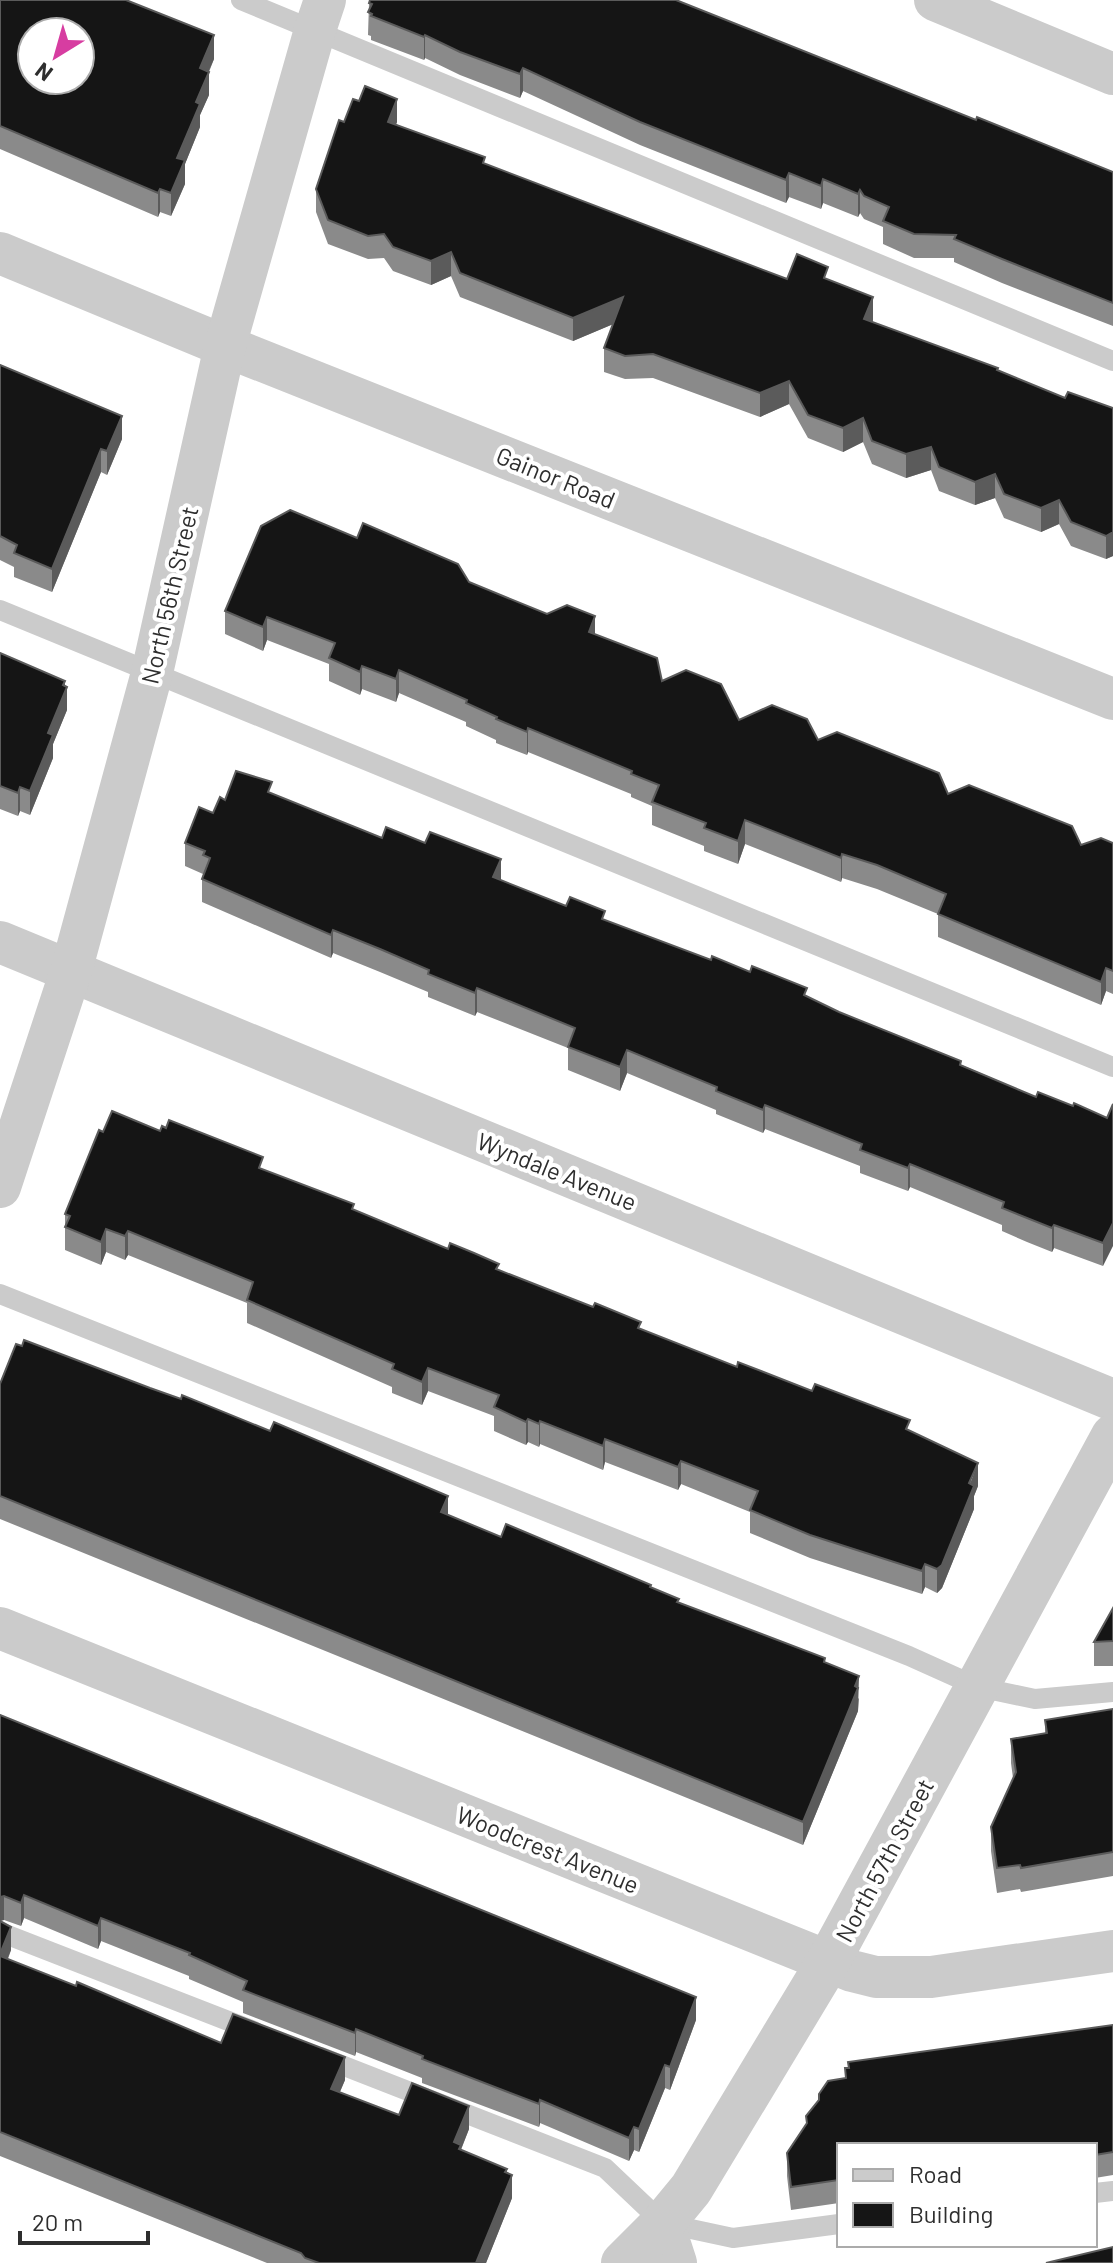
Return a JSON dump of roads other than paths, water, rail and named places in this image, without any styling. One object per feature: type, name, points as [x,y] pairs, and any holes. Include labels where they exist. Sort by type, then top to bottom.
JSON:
[{"type":"street","points":[[935,0],[1113,74]]},
{"type":"street","name":"North 56th Street","points":[[0,1187],[71,971],[152,673],[225,346],[320,15]]},
{"type":"street","name":"Gainor Road","points":[[0,253],[225,346],[1113,699]]},
{"type":"street","name":"Wyndale Avenue","points":[[0,942],[1113,1400]]},
{"type":"street","name":"North 57th Street","points":[[623,2263],[669,2243],[691,2189],[828,1962],[1113,1436]]},
{"type":"street","name":"Woodcrest Avenue","points":[[0,1628],[828,1962],[876,1977],[906,1979],[1113,1951]]},
{"type":"lane","points":[[241,0],[320,15],[1113,361]]},
{"type":"lane","points":[[0,610],[1113,1067]]},
{"type":"lane","points":[[0,1294],[894,1650],[978,1687],[1035,1699],[1113,1692]]},
{"type":"lane","points":[[0,1932],[265,2036]]},
{"type":"lane","points":[[310,2053],[605,2168],[669,2243],[837,2224]]}]
